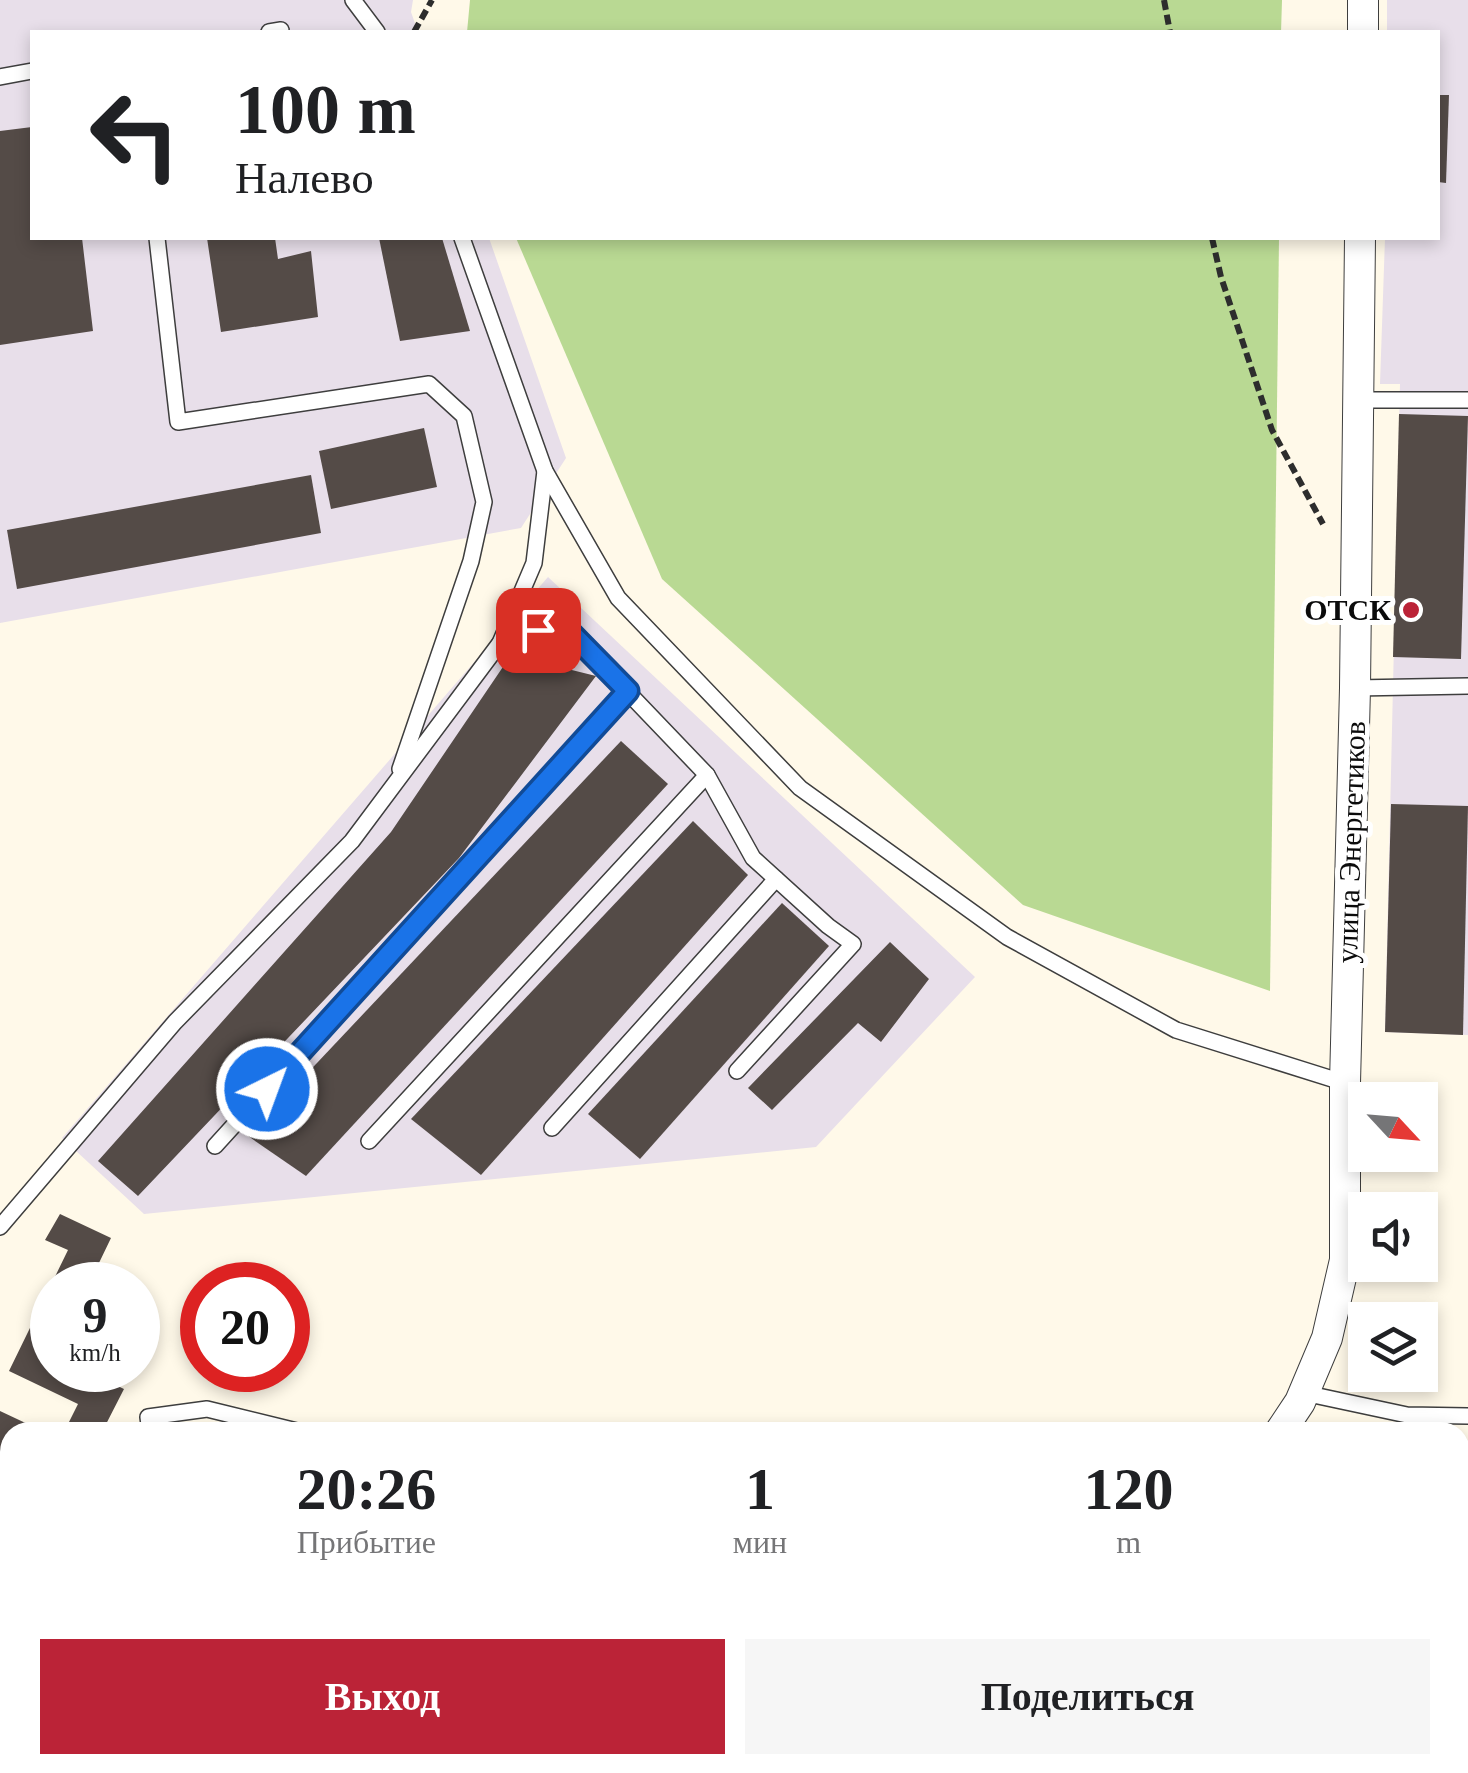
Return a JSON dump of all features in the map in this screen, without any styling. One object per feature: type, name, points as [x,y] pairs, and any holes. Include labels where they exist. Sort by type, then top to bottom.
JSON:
[{"type":"street","points":[[1363,30],[1364,0]]},
{"type":"street","name":"улица Энергетиков","points":[[1286,1422],[1304,1392],[1327,1338],[1345,1260],[1344,1083],[1355,688],[1360,240]]},
{"type":"lane","points":[[352,0],[375,30]]},
{"type":"lane","points":[[0,77],[30,71]]},
{"type":"lane","points":[[157,240],[178,422],[429,384],[464,416],[484,502],[471,561],[396,782]]},
{"type":"lane","points":[[463,240],[545,471],[618,598],[800,788],[1007,937],[1176,1030],[1344,1083]]},
{"type":"lane","points":[[1358,400],[1468,400]]},
{"type":"lane","points":[[0,1226],[175,1022],[352,841],[500,642],[534,563],[545,471]]},
{"type":"lane","points":[[500,642],[538,630],[572,634],[707,776],[753,858],[853,944],[738,1071]]},
{"type":"lane","points":[[1355,688],[1468,686]]},
{"type":"lane","points":[[216,1146],[628,691]]},
{"type":"lane","points":[[369,1142],[707,776]]},
{"type":"lane","points":[[552,1128],[776,879]]},
{"type":"lane","points":[[1304,1392],[1407,1415],[1468,1416]]},
{"type":"lane","points":[[149,1422],[148,1416],[207,1409],[260,1422]]},
{"type":"path","points":[[415,30],[432,0]]},
{"type":"path","points":[[1164,0],[1170,30]]},
{"type":"path","points":[[1212,240],[1220,277],[1272,430],[1326,530]]},
{"type":"shaded area","points":[[0,0],[413,0],[411,12],[417,30],[30,30],[30,240],[490,240],[566,458],[521,528],[0,623]]},
{"type":"shaded area","points":[[1387,0],[1468,0],[1468,1035],[1385,1032],[1400,384],[1380,384],[1385,240],[1440,240],[1440,30],[1387,30]]},
{"type":"shaded area","points":[[548,577],[975,977],[816,1147],[144,1214],[62,1138]]},
{"type":"green space","points":[[470,0],[1282,0],[1281,30],[467,30]]},
{"type":"green space","points":[[517,240],[1279,240],[1270,991],[1023,905],[662,579]]},
{"type":"building","points":[[1440,95],[1449,95],[1446,183],[1440,182]]},
{"type":"building","points":[[30,127],[30,240],[82,240],[93,331],[0,345],[0,131]]},
{"type":"building","points":[[207,240],[275,240],[278,259],[311,251],[318,317],[221,332]]},
{"type":"building","points":[[379,240],[443,240],[470,331],[400,341]]},
{"type":"building","points":[[1399,414],[1468,416],[1461,659],[1393,657]]},
{"type":"building","points":[[424,428],[437,487],[331,509],[319,451]]},
{"type":"building","points":[[311,475],[321,533],[17,589],[7,530]]},
{"type":"building","points":[[511,655],[596,676],[459,858],[138,1196],[98,1161],[391,832]]},
{"type":"building","points":[[621,741],[668,784],[306,1176],[248,1136]]},
{"type":"building","points":[[1391,804],[1468,806],[1463,1035],[1385,1032]]},
{"type":"building","points":[[693,821],[748,875],[481,1175],[411,1119]]},
{"type":"building","points":[[782,903],[829,946],[640,1159],[588,1114]]},
{"type":"building","points":[[890,942],[929,979],[881,1042],[858,1023],[772,1110],[748,1088]]},
{"type":"building","points":[[60,1214],[111,1238],[99,1262],[62,1262],[68,1250],[45,1240]]},
{"type":"building","points":[[30,1328],[30,1381],[9,1371]]},
{"type":"building","points":[[53,1392],[122,1392],[107,1422],[69,1422],[78,1404]]},
{"type":"building","points":[[0,1411],[23,1422],[0,1422]]},
{"type":"place","name":"ОТСК","points":[[1411,610]]},
{"type":"route","points":[[267,1089],[628,691],[572,634],[538,630]]}]
